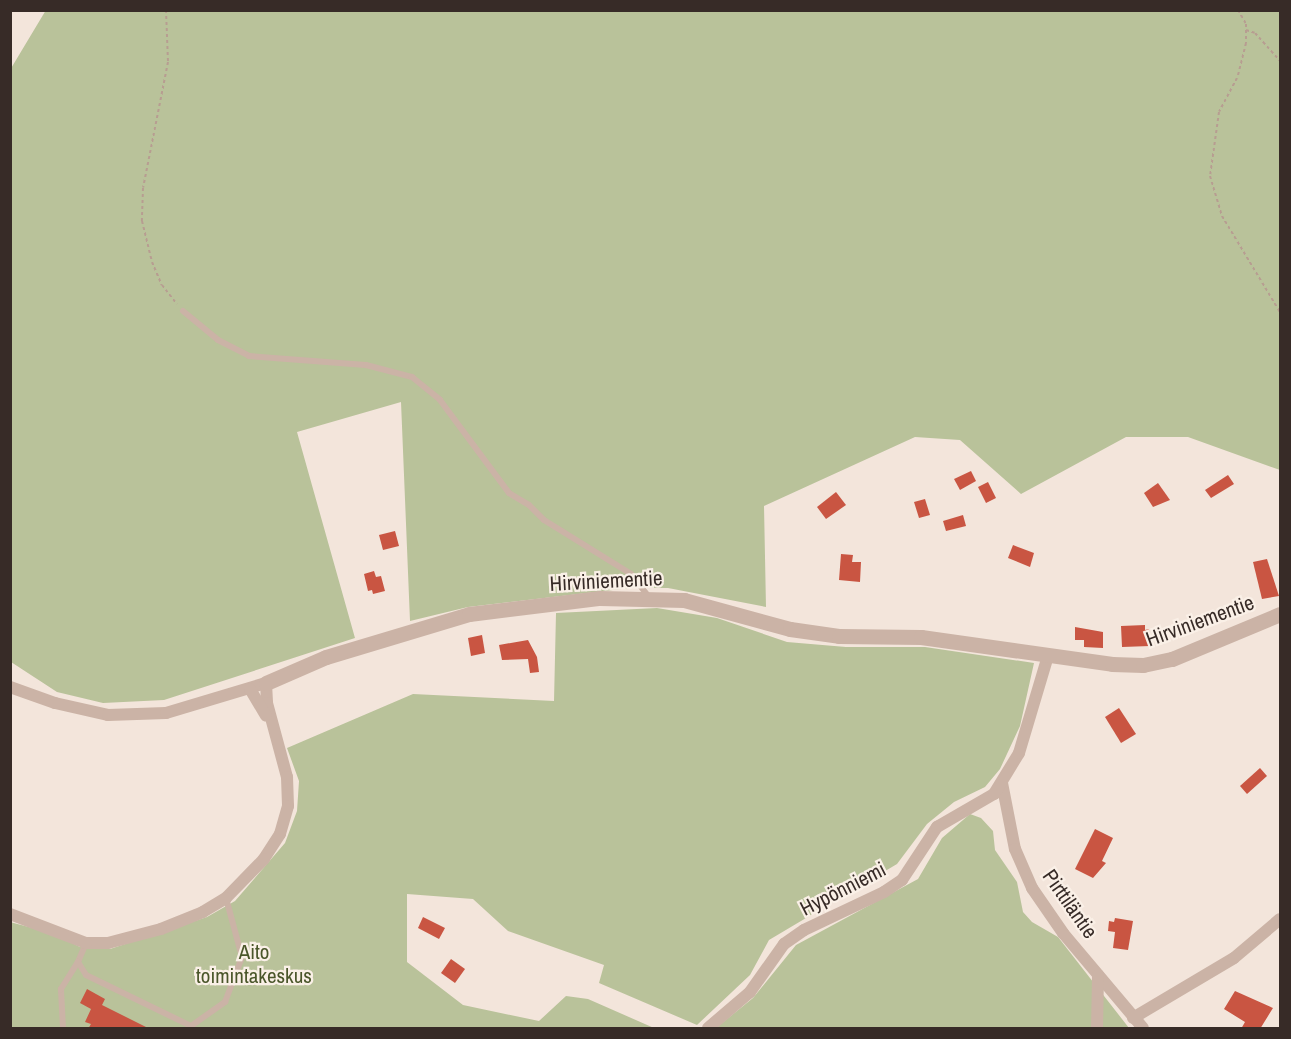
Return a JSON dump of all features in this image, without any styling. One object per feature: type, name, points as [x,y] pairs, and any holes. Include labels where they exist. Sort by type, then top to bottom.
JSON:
[{"type":"street","name":"Hirviniementie","points":[[10,687],[55,703],[108,715],[166,713],[250,689],[326,657],[469,614],[648,597],[684,600],[790,629],[839,636],[921,637],[1048,656],[1143,665],[1172,659],[1281,615]]},
{"type":"street","name":"Hypönniemi","points":[[708,1029],[750,992],[784,944],[804,930],[884,892],[902,880],[938,827],[994,794],[1022,745],[1036,686],[1048,656]]},
{"type":"street","points":[[10,914],[86,943],[108,943],[161,929],[203,912],[226,897],[269,851],[280,834],[288,806],[287,777],[272,726],[266,683]]},
{"type":"street","points":[[250,689],[272,726]]},
{"type":"street","name":"Pirttiläntie","points":[[1002,783],[1010,831],[1025,874],[1063,933],[1143,1029]]},
{"type":"street","points":[[1133,1018],[1240,954],[1281,919]]},
{"type":"street","points":[[1097,1029],[1098,975]]},
{"type":"lane","points":[[183,311],[218,340],[249,356],[366,365],[412,377],[440,400],[509,493],[529,505],[544,520],[631,574],[648,597]]},
{"type":"lane","points":[[78,962],[86,975],[191,1026],[225,1002],[242,957],[226,897]]},
{"type":"lane","points":[[63,1029],[61,989],[78,962],[86,943]]},
{"type":"path","points":[[166,10],[168,62],[143,188],[141,221],[162,285],[183,311]]},
{"type":"path","points":[[1238,10],[1246,30],[1237,78],[1219,112],[1210,176],[1222,216],[1281,312]]},
{"type":"path","points":[[1246,30],[1255,33],[1281,61]]},
{"type":"green space","points":[[46,10],[1280,11],[1280,470],[1188,437],[1126,437],[1021,494],[960,440],[915,437],[764,506],[766,607],[668,588],[630,588],[468,607],[410,621],[401,402],[297,432],[355,638],[164,700],[103,703],[57,692],[11,662],[10,70]]},
{"type":"green space","name":"Aito toimintakeskus","points":[[657,608],[717,618],[787,642],[846,647],[925,647],[1034,663],[1020,726],[1000,769],[985,787],[954,802],[927,824],[897,864],[769,940],[750,975],[697,1025],[599,983],[604,965],[508,931],[473,899],[407,894],[407,962],[463,1005],[539,1021],[566,996],[588,999],[654,1028],[11,1028],[10,922],[55,934],[80,947],[110,949],[207,917],[235,901],[285,843],[297,811],[299,781],[287,748],[413,694],[554,701],[556,613]]},
{"type":"green space","points":[[970,814],[981,818],[993,831],[995,850],[1017,882],[1023,912],[1032,922],[1058,937],[1129,1028],[716,1028],[753,998],[796,945],[918,879],[942,838]]},
{"type":"building","points":[[971,471],[976,481],[960,490],[954,479]]},
{"type":"building","points":[[1228,475],[1234,484],[1211,498],[1205,490]]},
{"type":"building","points":[[988,482],[996,498],[986,503],[978,487]]},
{"type":"building","points":[[1158,483],[1170,500],[1153,507],[1144,493]]},
{"type":"building","points":[[836,492],[846,505],[826,519],[817,507]]},
{"type":"building","points":[[925,499],[930,515],[919,518],[914,502]]},
{"type":"building","points":[[963,515],[966,526],[946,531],[943,521]]},
{"type":"building","points":[[395,531],[399,546],[383,550],[379,535]]},
{"type":"building","points":[[1013,545],[1034,553],[1030,567],[1008,558]]},
{"type":"building","points":[[841,554],[853,555],[852,562],[861,562],[860,582],[839,580]]},
{"type":"building","points":[[1267,559],[1279,596],[1262,599],[1253,562]]},
{"type":"building","points":[[374,571],[376,577],[381,576],[385,591],[373,594],[372,590],[368,591],[364,574]]},
{"type":"building","points":[[1145,625],[1145,630],[1149,629],[1150,646],[1122,647],[1121,626]]},
{"type":"building","points":[[1075,627],[1103,632],[1103,648],[1084,647],[1084,640],[1075,640]]},
{"type":"building","points":[[482,635],[485,653],[471,656],[468,638]]},
{"type":"building","points":[[528,640],[537,657],[539,672],[530,673],[528,659],[502,660],[499,645]]},
{"type":"building","points":[[1119,708],[1136,734],[1121,743],[1105,717]]},
{"type":"building","points":[[1260,768],[1267,776],[1247,794],[1240,786]]},
{"type":"building","points":[[1095,829],[1113,838],[1102,861],[1106,863],[1093,878],[1075,869]]},
{"type":"building","points":[[423,917],[445,928],[439,939],[418,928]]},
{"type":"building","points":[[1115,918],[1133,921],[1128,950],[1113,948],[1115,932],[1108,931],[1109,921],[1114,922]]},
{"type":"building","points":[[451,959],[465,969],[455,983],[441,973]]},
{"type":"building","points":[[87,989],[105,999],[102,1005],[150,1029],[88,1029],[91,1024],[85,1022],[91,1009],[80,1003]]},
{"type":"building","points":[[1235,991],[1273,1008],[1260,1029],[1241,1029],[1245,1022],[1224,1009]]}]
